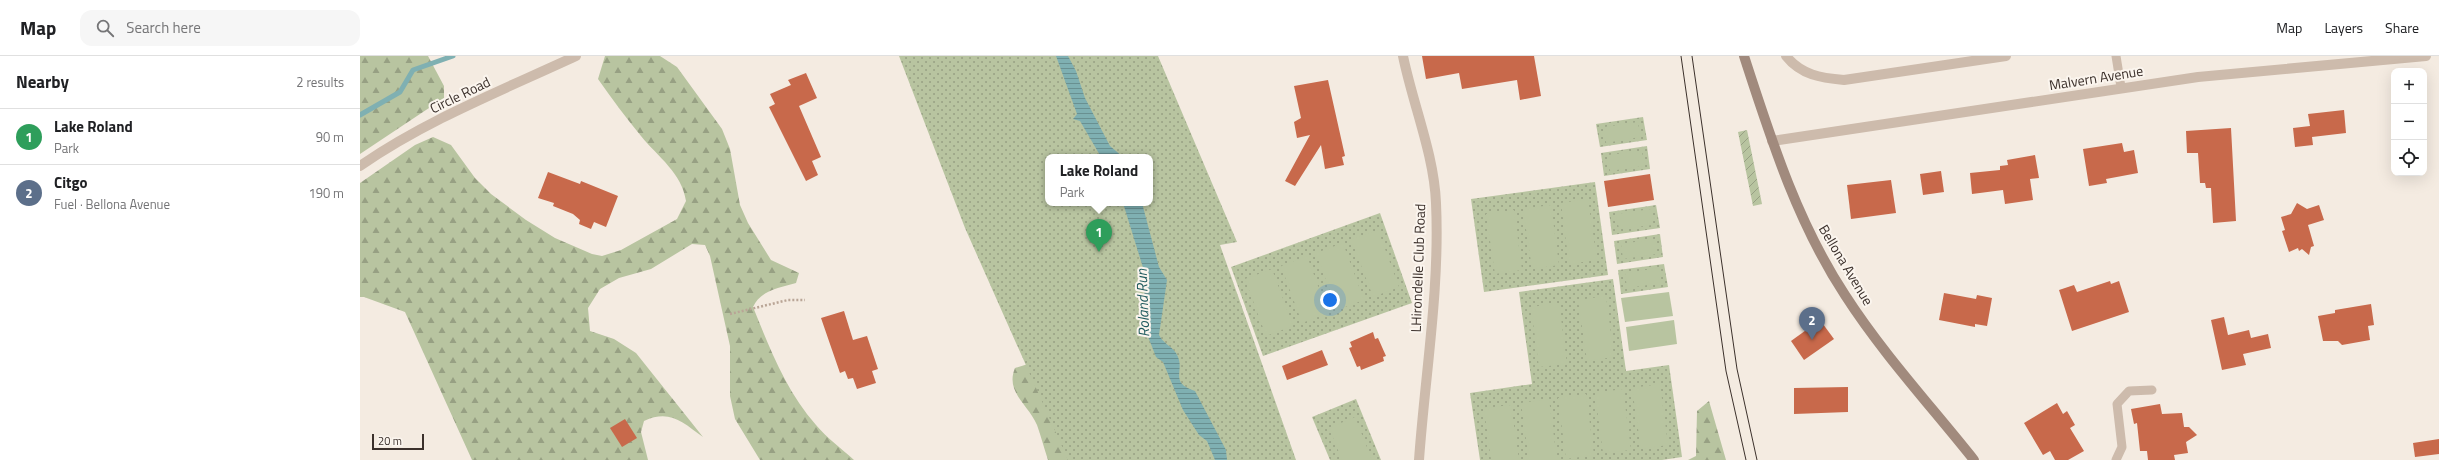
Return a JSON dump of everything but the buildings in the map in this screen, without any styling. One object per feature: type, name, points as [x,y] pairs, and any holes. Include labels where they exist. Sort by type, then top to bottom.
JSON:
[{"type":"main road","name":"Bellona Avenue","points":[[1744,56],[1772,141],[1801,215],[1845,295],[1913,387],[1974,460]]},
{"type":"street","name":"Circle Road","points":[[360,166],[385,148],[461,109],[576,56]]},
{"type":"street","name":"LHirondelle Club Road","points":[[1403,56],[1432,171],[1436,203],[1433,303],[1419,460]]},
{"type":"street","points":[[1786,56],[1800,70],[1821,78],[1844,80],[2006,56]]},
{"type":"street","name":"Malvern Avenue","points":[[1772,141],[2121,87],[2249,71],[2426,56]]},
{"type":"lane","points":[[2116,56],[2121,87]]},
{"type":"lane","points":[[2116,460],[2122,447],[2117,404],[2129,391],[2152,390]]},
{"type":"path","points":[[730,314],[788,300],[805,300]]},
{"type":"green space","points":[[360,56],[428,56],[444,86],[444,98],[360,154]]},
{"type":"green space","points":[[605,56],[660,56],[677,67],[722,129],[730,149],[740,205],[748,223],[771,260],[799,273],[796,283],[771,290],[756,301],[753,307],[787,384],[805,412],[820,430],[854,460],[760,460],[735,419],[730,396],[730,346],[710,256],[705,245],[692,244],[651,269],[619,278],[600,289],[588,308],[590,331],[614,339],[636,353],[703,437],[682,422],[669,417],[661,416],[644,421],[641,432],[648,460],[472,460],[405,312],[364,297],[360,297],[360,183],[415,145],[433,137],[451,145],[475,178],[491,194],[526,220],[555,238],[592,254],[602,256],[621,250],[677,219],[686,201],[684,191],[680,182],[668,166],[630,122],[598,79]]},
{"type":"green space","points":[[899,56],[1158,56],[1237,242],[1220,245],[1296,460],[1068,460],[965,228]]},
{"type":"green space","points":[[1643,117],[1647,140],[1600,147],[1596,124]]},
{"type":"green space","points":[[1638,122],[1640,137],[1606,143],[1604,127]]},
{"type":"green space","points":[[1747,130],[1762,204],[1753,206],[1738,132]]},
{"type":"green space","points":[[1647,146],[1650,169],[1604,176],[1601,153]]},
{"type":"green space","points":[[1642,151],[1644,166],[1610,171],[1608,155]]},
{"type":"green space","points":[[1595,182],[1608,275],[1484,292],[1471,199]]},
{"type":"green space","points":[[1588,199],[1597,260],[1569,264],[1561,203]]},
{"type":"green space","points":[[1551,205],[1559,265],[1532,269],[1523,209]]},
{"type":"green space","points":[[1656,205],[1660,228],[1612,235],[1609,212]]},
{"type":"green space","points":[[1651,209],[1653,225],[1619,229],[1616,214]]},
{"type":"green space","points":[[1514,210],[1522,270],[1495,274],[1486,214]]},
{"type":"green space","points":[[1380,213],[1412,303],[1263,356],[1231,267]]},
{"type":"green space","points":[[1378,230],[1399,287],[1373,297],[1351,239]]},
{"type":"green space","points":[[1660,234],[1663,257],[1617,264],[1614,241]]},
{"type":"green space","points":[[1655,239],[1657,254],[1623,259],[1621,244]]},
{"type":"green space","points":[[1343,243],[1364,300],[1337,310],[1316,253]]},
{"type":"green space","points":[[1307,256],[1328,313],[1302,323],[1281,266]]},
{"type":"green space","points":[[1664,264],[1668,287],[1621,294],[1618,270]]},
{"type":"green space","points":[[1659,268],[1662,283],[1627,288],[1625,273]]},
{"type":"green space","points":[[1272,269],[1293,326],[1266,336],[1245,279]]},
{"type":"green space","points":[[1613,279],[1626,371],[1669,365],[1682,457],[1662,460],[1480,460],[1470,393],[1532,384],[1519,292]]},
{"type":"green space","points":[[1669,292],[1673,316],[1625,322],[1621,298]]},
{"type":"green space","points":[[1606,296],[1614,357],[1587,361],[1578,300]]},
{"type":"green space","points":[[1559,303],[1567,364],[1539,367],[1531,307]]},
{"type":"green space","points":[[1674,320],[1677,344],[1629,351],[1626,327]]},
{"type":"green space","points":[[1028,364],[1093,460],[1048,460],[1037,425],[1019,398],[1013,384],[1015,368]]},
{"type":"green space","points":[[1660,384],[1668,445],[1641,449],[1632,388]]},
{"type":"green space","points":[[1623,389],[1631,450],[1603,453],[1595,393]]},
{"type":"green space","points":[[1586,394],[1594,455],[1566,459],[1558,398]]},
{"type":"green space","points":[[1356,399],[1381,460],[1330,460],[1312,417]]},
{"type":"green space","points":[[1549,399],[1557,460],[1529,460],[1521,403]]},
{"type":"green space","points":[[1709,401],[1726,460],[1688,460],[1696,456],[1697,411]]},
{"type":"green space","points":[[1511,405],[1519,460],[1491,460],[1484,408]]},
{"type":"green space","points":[[1355,417],[1372,460],[1342,460],[1329,428]]},
{"type":"water","points":[[1056,56],[1068,56],[1076,71],[1085,98],[1110,146],[1119,154],[1099,154],[1080,121],[1073,119],[1077,114]]},
{"type":"water","name":"Roland Run","points":[[1124,206],[1143,206],[1159,267],[1167,280],[1159,335],[1176,353],[1180,365],[1180,380],[1182,384],[1195,391],[1226,450],[1227,460],[1215,460],[1207,441],[1199,435],[1183,410],[1163,362],[1156,357],[1140,316],[1145,297],[1143,286],[1145,274]]},
{"type":"waterway","points":[[360,115],[400,92],[413,70],[453,56]]},
{"type":"tram line","points":[[1681,56],[1726,371],[1746,460]]},
{"type":"tram line","points":[[1692,56],[1737,369],[1757,460]]},
{"type":"place","name":"Lake Roland","points":[[1099,252]]},
{"type":"place","name":"Citgo","points":[[1812,340]]}]
